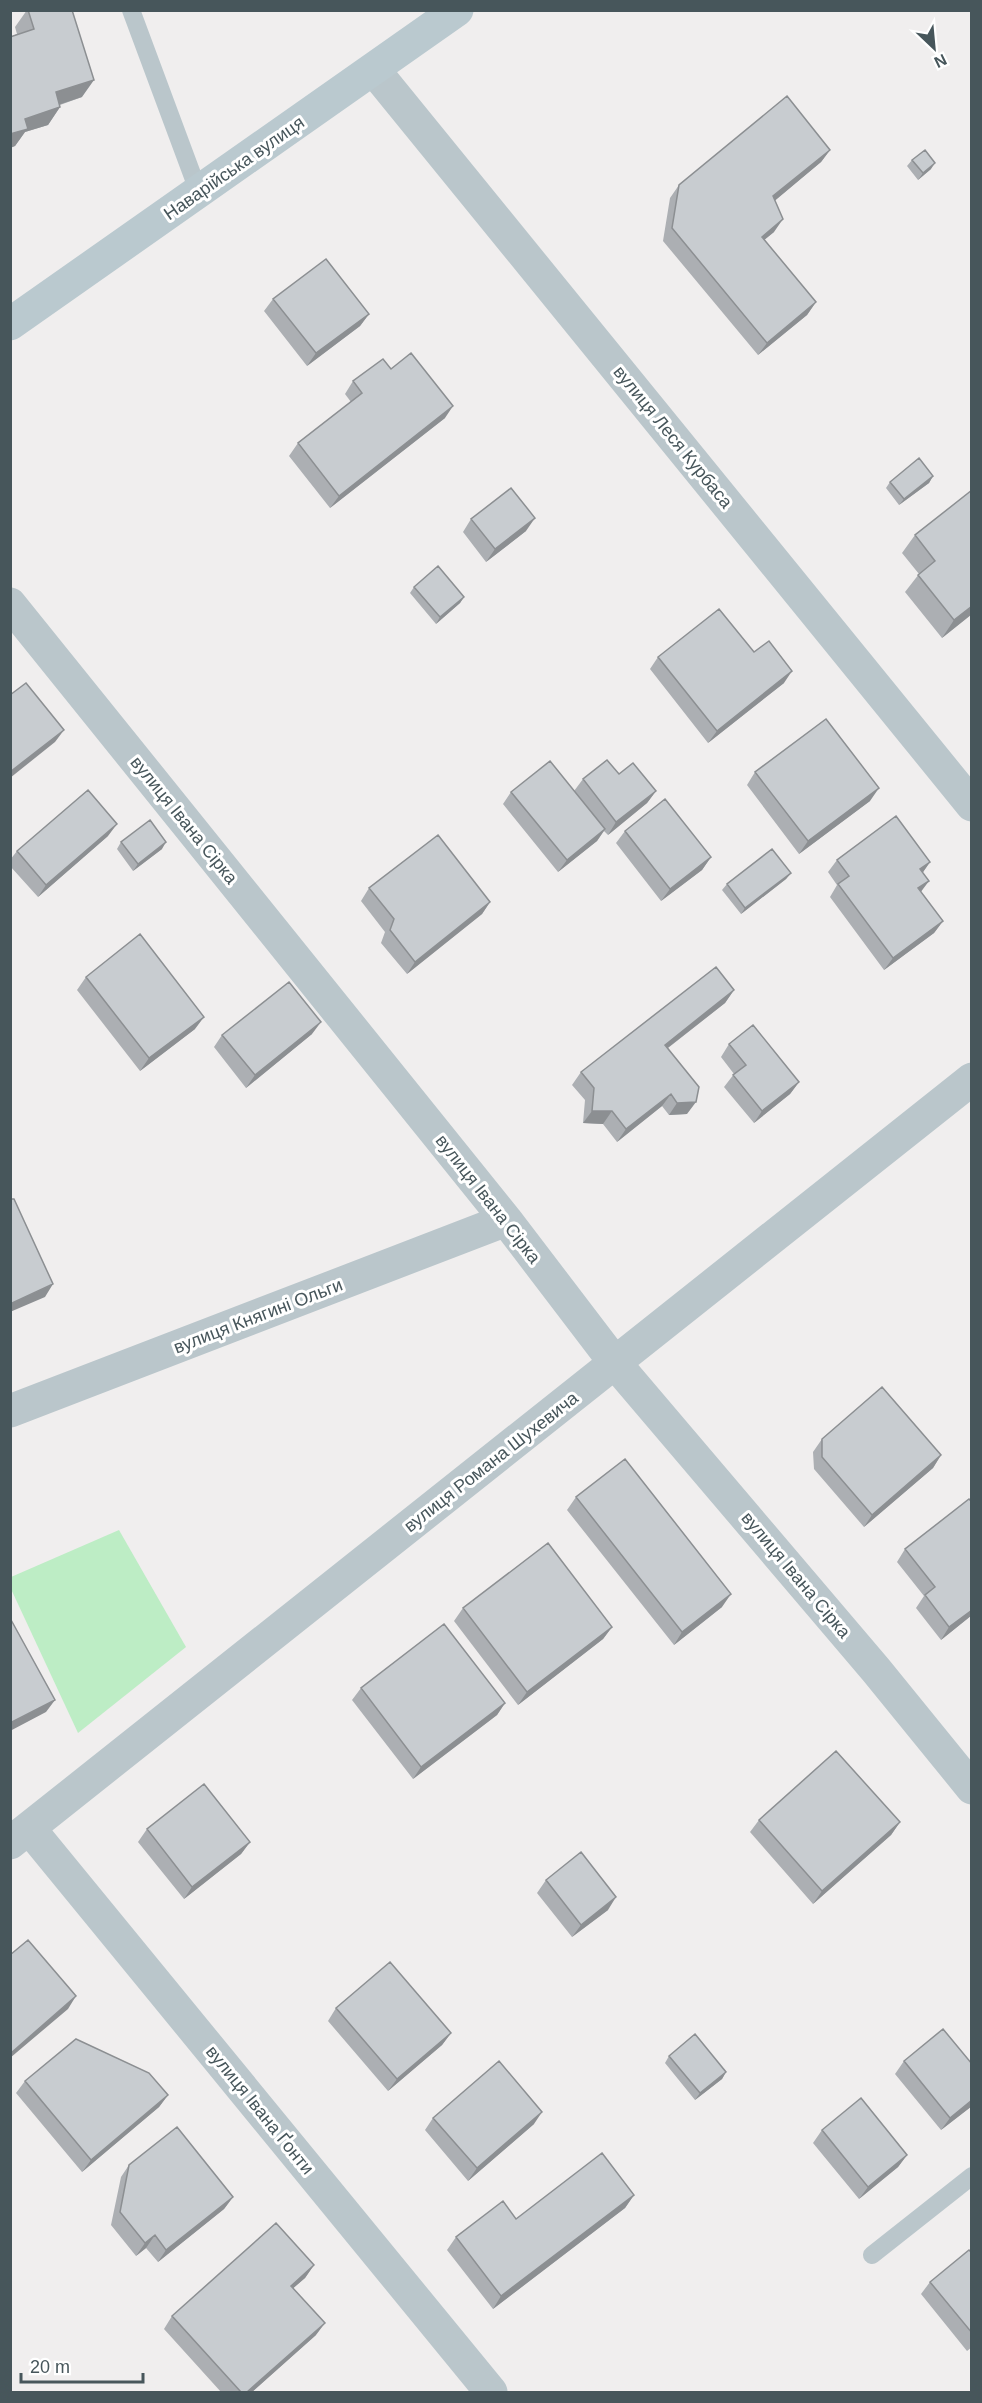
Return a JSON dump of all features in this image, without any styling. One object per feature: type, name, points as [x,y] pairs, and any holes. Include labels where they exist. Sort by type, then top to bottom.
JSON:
[{"type":"street","name":"Наварійська вулиця","points":[[10,324],[457,10]]},
{"type":"street","name":"вулиця Леся Курбаса","points":[[374,70],[972,805]]},
{"type":"street","name":"вулиця Івана Сірка","points":[[10,604],[506,1220],[615,1363],[876,1670],[972,1788]]},
{"type":"street","name":"вулиця Романа Шухевича","points":[[20,1836],[972,1080]]},
{"type":"street","name":"вулиця Княгині Ольги","points":[[10,1411],[506,1220]]},
{"type":"street","name":"вулиця Івана Ґонти","points":[[20,1836],[490,2392]]},
{"type":"lane","points":[[131,10],[199,193]]},
{"type":"lane","points":[[872,2255],[972,2176]]},
{"type":"green space","points":[[119,1530],[186,1647],[78,1733],[11,1589],[11,1577]]},
{"type":"building","points":[[28,10],[72,10],[94,80],[56,92],[60,107],[25,119],[28,129],[10,134],[10,37],[34,29]]},
{"type":"building","points":[[787,96],[830,150],[773,196],[783,219],[762,237],[816,302],[767,343],[672,228],[679,185]]},
{"type":"building","points":[[925,150],[935,163],[923,173],[912,160]]},
{"type":"building","points":[[326,259],[369,314],[316,353],[273,299]]},
{"type":"building","points":[[411,353],[453,406],[339,496],[298,443],[362,393],[353,381],[383,359],[391,369]]},
{"type":"building","points":[[919,458],[933,476],[904,499],[890,482]]},
{"type":"building","points":[[511,488],[535,518],[495,549],[471,519]]},
{"type":"building","points":[[972,490],[972,606],[954,620],[918,575],[935,561],[915,535]]},
{"type":"building","points":[[438,566],[464,597],[440,617],[414,587]]},
{"type":"building","points":[[719,609],[754,652],[769,641],[792,671],[717,731],[658,657]]},
{"type":"building","points":[[26,683],[64,730],[10,772],[10,695]]},
{"type":"building","points":[[826,719],[879,788],[808,841],[755,772]]},
{"type":"building","points":[[607,760],[619,774],[633,763],[656,791],[616,822],[583,779]]},
{"type":"building","points":[[550,761],[605,829],[567,860],[511,792]]},
{"type":"building","points":[[88,790],[117,824],[46,885],[17,851]]},
{"type":"building","points":[[665,799],[711,857],[670,889],[625,831]]},
{"type":"building","points":[[896,816],[930,862],[920,869],[929,881],[918,888],[943,921],[893,958],[838,884],[849,876],[837,860]]},
{"type":"building","points":[[150,820],[166,842],[138,864],[121,842]]},
{"type":"building","points":[[438,835],[490,902],[415,962],[390,930],[394,919],[369,888]]},
{"type":"building","points":[[772,849],[791,873],[745,908],[727,884]]},
{"type":"building","points":[[140,934],[204,1017],[149,1058],[86,977]]},
{"type":"building","points":[[716,967],[734,990],[665,1045],[699,1087],[696,1102],[677,1103],[671,1094],[626,1129],[612,1111],[592,1111],[594,1088],[581,1072]]},
{"type":"building","points":[[289,982],[321,1022],[255,1075],[222,1035]]},
{"type":"building","points":[[753,1025],[799,1082],[762,1111],[733,1075],[746,1065],[729,1044]]},
{"type":"building","points":[[10,1199],[14,1199],[53,1284],[10,1304]]},
{"type":"building","points":[[882,1387],[941,1455],[872,1515],[822,1457],[822,1439]]},
{"type":"building","points":[[625,1459],[731,1594],[682,1632],[576,1497]]},
{"type":"building","points":[[969,1499],[972,1502],[972,1610],[949,1627],[925,1595],[935,1587],[905,1549]]},
{"type":"building","points":[[548,1543],[612,1627],[527,1692],[463,1608]]},
{"type":"building","points":[[10,1618],[55,1700],[10,1723]]},
{"type":"building","points":[[444,1624],[505,1703],[421,1767],[361,1688]]},
{"type":"building","points":[[836,1751],[900,1822],[822,1891],[759,1820]]},
{"type":"building","points":[[204,1784],[250,1842],[192,1887],[147,1829]]},
{"type":"building","points":[[581,1852],[616,1897],[581,1925],[546,1880]]},
{"type":"building","points":[[28,1940],[76,1996],[11,2053],[10,1955]]},
{"type":"building","points":[[390,1962],[451,2033],[397,2079],[336,2008]]},
{"type":"building","points":[[943,2029],[972,2064],[972,2100],[950,2118],[904,2061]]},
{"type":"building","points":[[695,2034],[726,2072],[700,2093],[669,2056]]},
{"type":"building","points":[[76,2039],[149,2073],[168,2095],[91,2160],[25,2081]]},
{"type":"building","points":[[499,2061],[542,2112],[477,2168],[433,2118]]},
{"type":"building","points":[[861,2098],[907,2155],[868,2187],[822,2130]]},
{"type":"building","points":[[177,2127],[233,2197],[166,2250],[155,2235],[145,2243],[120,2212],[129,2165]]},
{"type":"building","points":[[602,2153],[634,2195],[501,2296],[456,2237],[503,2201],[516,2219]]},
{"type":"building","points":[[276,2223],[314,2265],[291,2286],[325,2323],[247,2392],[241,2392],[172,2316]]},
{"type":"building","points":[[969,2250],[972,2253],[972,2333],[930,2282]]}]
